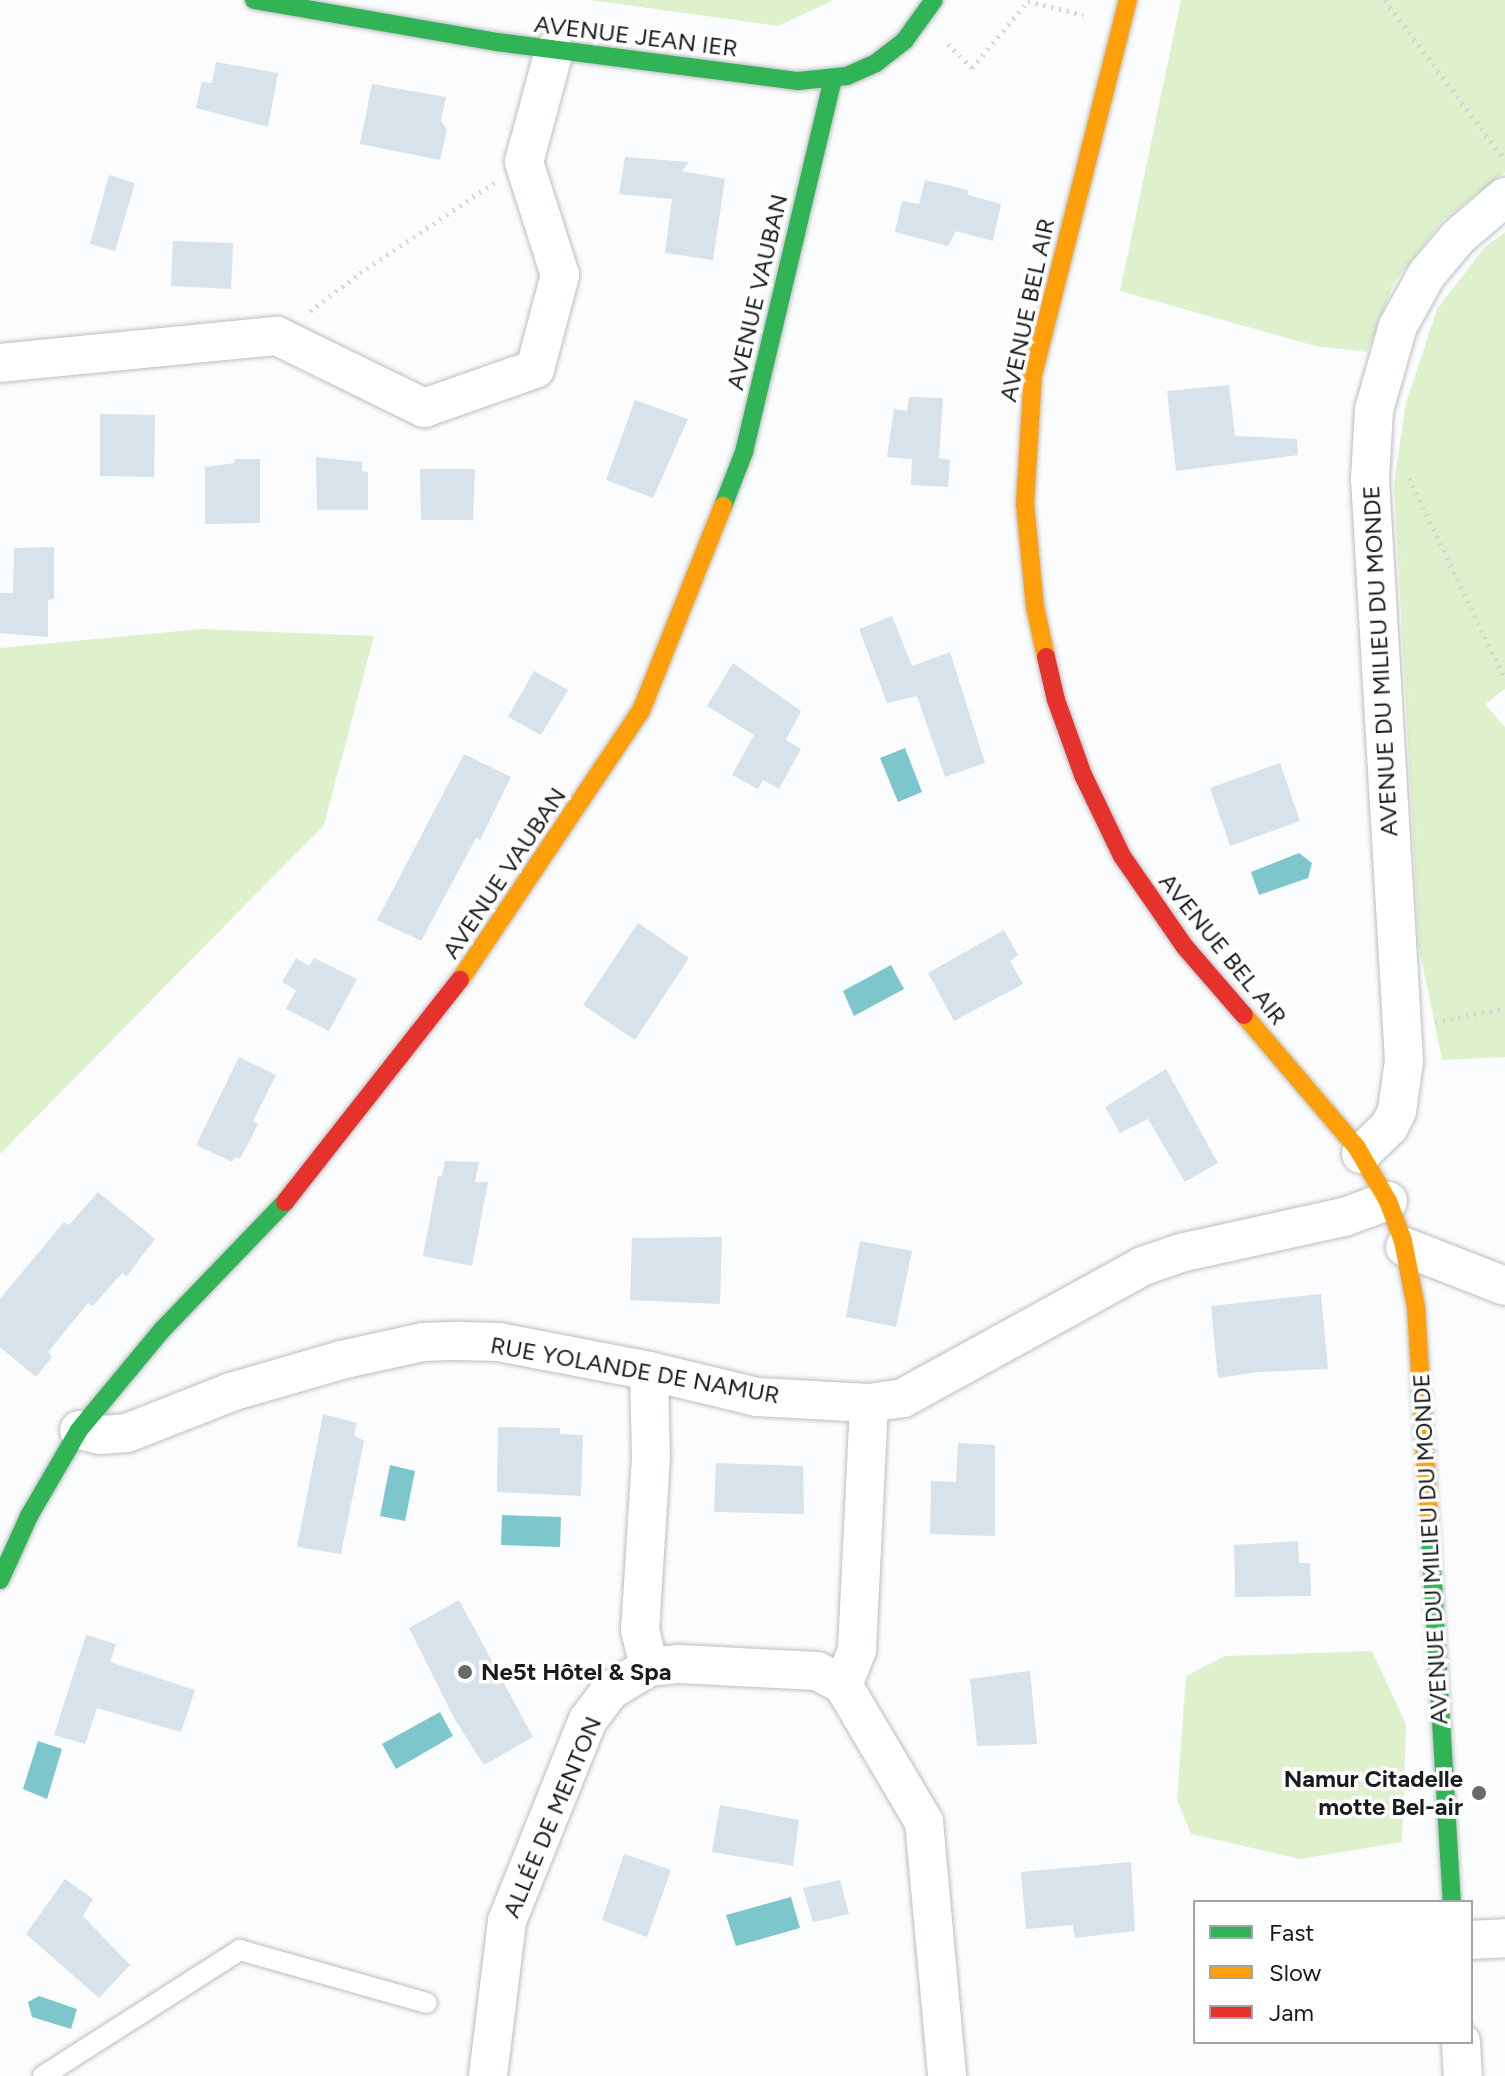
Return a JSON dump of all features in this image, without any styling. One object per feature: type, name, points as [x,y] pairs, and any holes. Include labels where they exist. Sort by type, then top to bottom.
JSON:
[{"type":"main road","name":"AVENUE JEAN IER","points":[[254,0],[554,51],[712,68],[781,80],[833,79],[859,71],[892,52],[919,24],[934,0]]},
{"type":"main road","name":"AVENUE BEL AIR","points":[[1128,0],[1033,375],[1025,504],[1041,641],[1056,700],[1083,775],[1138,882],[1185,947],[1361,1154],[1388,1201]]},
{"type":"main road","name":"AVENUE VAUBAN","points":[[0,1580],[29,1516],[79,1430],[162,1330],[300,1186],[481,953],[641,711],[744,452],[833,79]]},
{"type":"main road","name":"AVENUE DU MILIEU DU MONDE","points":[[1388,1201],[1405,1247],[1416,1307],[1452,1900]]},
{"type":"street","points":[[0,363],[277,336],[424,408],[535,369],[560,275],[524,162],[554,51]]},
{"type":"street","name":"AVENUE DU MILIEU DU MONDE","points":[[1361,1154],[1389,1127],[1397,1111],[1403,1083],[1371,498],[1371,428],[1386,360],[1411,301],[1438,259],[1458,237],[1505,197]]},
{"type":"street","name":"RUE YOLANDE DE NAMUR","points":[[79,1430],[100,1435],[127,1433],[231,1392],[382,1349],[423,1342],[499,1342],[649,1371],[757,1397],[869,1403],[903,1398],[1143,1266],[1180,1253],[1344,1217],[1388,1201]]},
{"type":"street","points":[[1405,1247],[1505,1286]]},
{"type":"street","points":[[649,1371],[651,1457],[640,1630],[649,1667]]},
{"type":"street","points":[[869,1403],[857,1650],[843,1685],[924,1822],[947,2076]]},
{"type":"street","name":"ALLÉE DE MENTON","points":[[488,2076],[507,1921],[588,1720],[611,1690],[649,1667],[679,1664],[817,1671],[843,1685]]},
{"type":"street","points":[[1473,1940],[1505,1938]]},
{"type":"street","points":[[1461,2044],[1463,2076]]},
{"type":"lane","points":[[43,2076],[240,1950],[427,2003]]},
{"type":"path","points":[[1385,0],[1505,160]]},
{"type":"path","points":[[939,34],[972,68],[1028,1],[1089,17]]},
{"type":"path","points":[[277,336],[360,273],[524,162]]},
{"type":"path","points":[[1371,428],[1389,436],[1505,679]]},
{"type":"path","points":[[1402,1029],[1505,1008]]},
{"type":"green space","points":[[590,0],[834,0],[778,26]]},
{"type":"green space","points":[[1181,0],[1505,0],[1505,172],[1442,221],[1394,283],[1367,352],[1315,346],[1120,291]]},
{"type":"green space","points":[[1505,232],[1505,689],[1485,704],[1505,727],[1505,1057],[1442,1060],[1419,947],[1394,484],[1406,403],[1437,309],[1484,248]]},
{"type":"green space","points":[[201,629],[374,636],[324,825],[0,1154],[0,648]]},
{"type":"green space","points":[[1372,1651],[1406,1724],[1402,1842],[1300,1859],[1191,1834],[1177,1800],[1186,1676],[1225,1656]]},
{"type":"water","points":[[905,748],[922,792],[898,802],[880,758]]},
{"type":"water","points":[[1299,853],[1312,863],[1308,878],[1259,895],[1251,872]]},
{"type":"water","points":[[891,965],[904,989],[854,1016],[843,991]]},
{"type":"water","points":[[390,1465],[415,1471],[405,1521],[380,1516]]},
{"type":"water","points":[[502,1515],[561,1517],[560,1547],[501,1545]]},
{"type":"water","points":[[440,1712],[453,1736],[396,1769],[382,1744]]},
{"type":"water","points":[[38,1741],[62,1749],[47,1799],[23,1789]]},
{"type":"water","points":[[791,1897],[800,1928],[736,1946],[726,1915]]},
{"type":"water","points":[[39,1996],[77,2009],[71,2029],[32,2017],[28,2002]]},
{"type":"building","points":[[216,62],[278,73],[268,127],[196,108],[202,82],[212,83]]},
{"type":"building","points":[[372,84],[446,97],[441,120],[447,130],[440,160],[360,144]]},
{"type":"building","points":[[625,157],[689,162],[682,171],[725,179],[713,260],[665,253],[672,199],[619,194]]},
{"type":"building","points":[[109,175],[135,183],[115,251],[90,244]]},
{"type":"building","points":[[925,180],[968,190],[968,195],[1001,204],[993,241],[956,231],[948,246],[895,232],[902,201],[919,204]]},
{"type":"building","points":[[173,241],[233,243],[231,289],[171,286]]},
{"type":"building","points":[[1229,385],[1235,436],[1297,439],[1298,455],[1176,471],[1167,391]]},
{"type":"building","points":[[909,397],[943,398],[939,458],[950,460],[948,487],[911,485],[912,459],[887,457],[894,409],[907,411]]},
{"type":"building","points":[[635,400],[688,419],[653,498],[606,480]]},
{"type":"building","points":[[100,414],[155,415],[154,477],[100,476]]},
{"type":"building","points":[[316,457],[362,462],[362,471],[368,472],[368,510],[317,510]]},
{"type":"building","points":[[235,459],[260,459],[260,523],[205,524],[205,467],[234,463]]},
{"type":"building","points":[[420,469],[475,469],[473,520],[421,520]]},
{"type":"building","points":[[54,547],[54,599],[48,600],[48,637],[0,633],[0,593],[13,593],[14,548]]},
{"type":"building","points":[[892,616],[912,666],[950,652],[985,763],[945,777],[917,696],[887,703],[859,629]]},
{"type":"building","points":[[733,663],[801,711],[786,740],[801,749],[779,789],[763,780],[758,789],[732,775],[754,735],[707,706]]},
{"type":"building","points":[[534,671],[568,690],[541,735],[508,717]]},
{"type":"building","points":[[464,754],[511,777],[480,840],[476,838],[421,941],[377,920]]},
{"type":"building","points":[[1280,763],[1300,821],[1230,846],[1210,788]]},
{"type":"building","points":[[638,923],[689,958],[635,1040],[583,1005]]},
{"type":"building","points":[[1004,930],[1018,955],[1010,961],[1023,984],[954,1021],[928,973]]},
{"type":"building","points":[[296,958],[309,966],[314,958],[357,979],[329,1031],[286,1009],[296,990],[282,982]]},
{"type":"building","points":[[239,1057],[276,1075],[253,1121],[258,1124],[240,1159],[235,1157],[232,1162],[196,1145]]},
{"type":"building","points":[[1166,1069],[1218,1163],[1185,1182],[1148,1119],[1120,1133],[1105,1107]]},
{"type":"building","points":[[445,1161],[479,1162],[475,1182],[488,1182],[472,1266],[423,1256],[438,1176],[442,1176]]},
{"type":"building","points":[[98,1192],[155,1239],[127,1276],[122,1273],[93,1306],[88,1303],[48,1352],[52,1357],[36,1377],[0,1347],[0,1299],[64,1222],[69,1225]]},
{"type":"building","points":[[722,1237],[720,1304],[630,1300],[632,1238]]},
{"type":"building","points":[[860,1241],[912,1251],[896,1327],[846,1317]]},
{"type":"building","points":[[1321,1294],[1328,1369],[1258,1372],[1218,1378],[1211,1306]]},
{"type":"building","points":[[323,1414],[357,1423],[354,1435],[364,1441],[341,1554],[297,1547]]},
{"type":"building","points":[[498,1427],[560,1428],[560,1434],[583,1435],[581,1496],[497,1492]]},
{"type":"building","points":[[958,1443],[995,1445],[995,1536],[930,1534],[931,1481],[956,1482]]},
{"type":"building","points":[[716,1463],[803,1466],[804,1514],[714,1512]]},
{"type":"building","points":[[1298,1541],[1299,1563],[1310,1563],[1311,1596],[1235,1597],[1234,1545]]},
{"type":"building","name":"Ne5t Hôtel & Spa","points":[[459,1600],[533,1737],[484,1765],[455,1720],[409,1628]]},
{"type":"building","points":[[86,1635],[116,1644],[110,1662],[195,1690],[181,1732],[97,1708],[85,1744],[54,1735]]},
{"type":"building","points":[[1030,1671],[1037,1744],[977,1746],[970,1679]]},
{"type":"building","points":[[720,1805],[799,1820],[793,1866],[712,1852]]},
{"type":"building","points":[[624,1854],[671,1870],[647,1937],[602,1920]]},
{"type":"building","points":[[1131,1862],[1135,1931],[1075,1938],[1073,1925],[1026,1929],[1021,1872]]},
{"type":"building","points":[[65,1879],[93,1899],[83,1916],[130,1965],[99,1998],[26,1934]]},
{"type":"building","points":[[840,1880],[849,1914],[813,1922],[803,1888]]},
{"type":"traffic: fast","points":[[254,0],[497,42],[798,81],[847,76],[876,63],[905,40],[934,0]]},
{"type":"traffic: fast","points":[[723,506],[744,452],[833,79]]},
{"type":"traffic: fast","points":[[0,1580],[29,1516],[79,1430],[162,1330],[285,1202]]},
{"type":"traffic: fast","points":[[1429,1518],[1452,1900]]},
{"type":"traffic: slow","points":[[1046,657],[1035,607],[1025,504],[1033,375],[1128,0]]},
{"type":"traffic: slow","points":[[460,980],[641,711],[723,506]]},
{"type":"traffic: slow","points":[[1244,1015],[1357,1148],[1388,1201],[1403,1241],[1416,1307],[1429,1518]]},
{"type":"traffic: jam","points":[[1046,657],[1056,700],[1083,775],[1122,856],[1185,947],[1244,1015]]},
{"type":"traffic: jam","points":[[285,1202],[460,980]]},
{"type":"place","name":"Ne5t Hôtel & Spa","points":[[465,1672]]},
{"type":"place","name":"Namur Citadelle motte Bel-air","points":[[1479,1793]]}]
